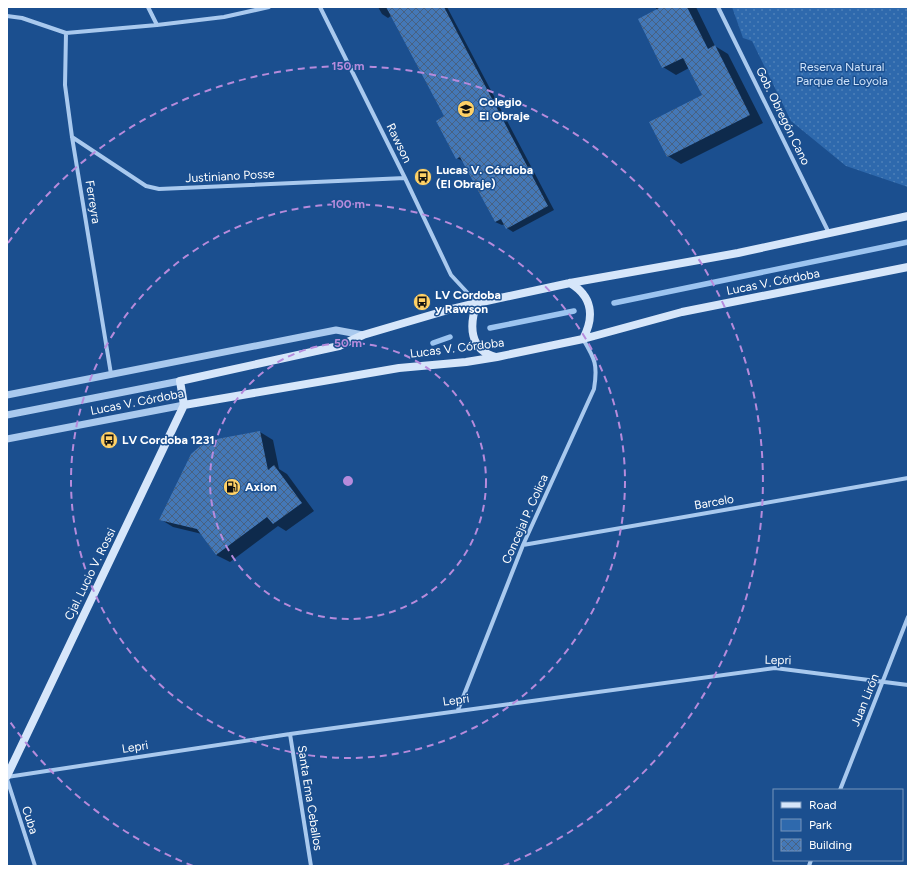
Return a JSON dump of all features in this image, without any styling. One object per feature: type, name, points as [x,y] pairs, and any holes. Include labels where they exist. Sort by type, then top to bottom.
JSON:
[{"type":"main road","name":"Lucas V. Córdoba","points":[[180,381],[340,346],[363,335],[477,303],[570,283],[738,253],[908,216]]},
{"type":"main road","name":"Lucas V. Córdoba","points":[[184,405],[399,368],[441,363],[466,362],[496,357],[583,339],[682,312],[908,267]]},
{"type":"main road","points":[[570,283],[578,288],[588,301],[590,318],[587,332],[583,339]]},
{"type":"main road","points":[[477,303],[471,327],[473,336],[482,350],[488,355],[496,357]]},
{"type":"main road","points":[[180,381],[184,405]]},
{"type":"main road","name":"Cjal. Lucio V. Rossi","points":[[7,777],[184,405]]},
{"type":"street","points":[[148,7],[157,24]]},
{"type":"street","points":[[7,16],[22,18],[66,33],[224,17],[269,7]]},
{"type":"street","name":"Rawson","points":[[320,7],[405,178],[451,275],[477,303]]},
{"type":"street","name":"Gob. Obregón Cano","points":[[718,7],[829,233]]},
{"type":"street","name":"Ferreyra","points":[[66,33],[65,85],[72,137],[111,374]]},
{"type":"street","name":"Justiniano Posse","points":[[72,137],[146,186],[159,189],[405,178]]},
{"type":"street","name":"Lucas V. Córdoba","points":[[7,395],[336,330],[363,335]]},
{"type":"street","name":"Concejal P. Colica","points":[[458,710],[523,545],[594,388],[596,363],[592,352],[583,339]]},
{"type":"street","name":"Lucas V. Córdoba","points":[[7,415],[180,381]]},
{"type":"street","name":"Lucas V. Córdoba","points":[[7,440],[184,405]]},
{"type":"street","name":"Barcelo","points":[[523,545],[908,478]]},
{"type":"street","name":"Juan Lirón","points":[[840,789],[908,618]]},
{"type":"street","name":"Lepri","points":[[7,777],[458,710],[775,668],[908,686]]},
{"type":"street","name":"Santa Ema Ceballos","points":[[290,734],[311,866]]},
{"type":"street","name":"Cuba","points":[[7,777],[35,866]]},
{"type":"green space","name":"Reserva Natural Parque de Loyola","points":[[732,7],[908,7],[908,187],[846,166],[791,121],[752,41],[743,38]]},
{"type":"building","points":[[386,7],[444,7],[548,206],[506,229],[501,219],[495,222],[460,157],[456,159],[436,121],[444,116]]},
{"type":"building","points":[[661,7],[687,7],[708,49],[715,45],[750,115],[667,157],[649,122],[702,95],[683,58],[662,68],[638,19]]},
{"type":"building","name":"Axion","points":[[260,431],[268,470],[274,465],[302,503],[273,524],[267,517],[216,555],[197,529],[159,520],[191,454],[206,441]]},
{"type":"waterway","points":[[614,303],[908,242]]},
{"type":"waterway","points":[[490,328],[574,311]]},
{"type":"waterway","points":[[433,343],[450,337]]},
{"type":"place","name":"Colegio El Obraje","points":[[466,109]]},
{"type":"place","name":"Lucas V. Córdoba (El Obraje)","points":[[423,177]]},
{"type":"place","name":"LV Cordoba y Rawson","points":[[422,302]]},
{"type":"place","name":"LV Cordoba 1231","points":[[109,440]]},
{"type":"place","name":"Axion","points":[[232,487]]}]
